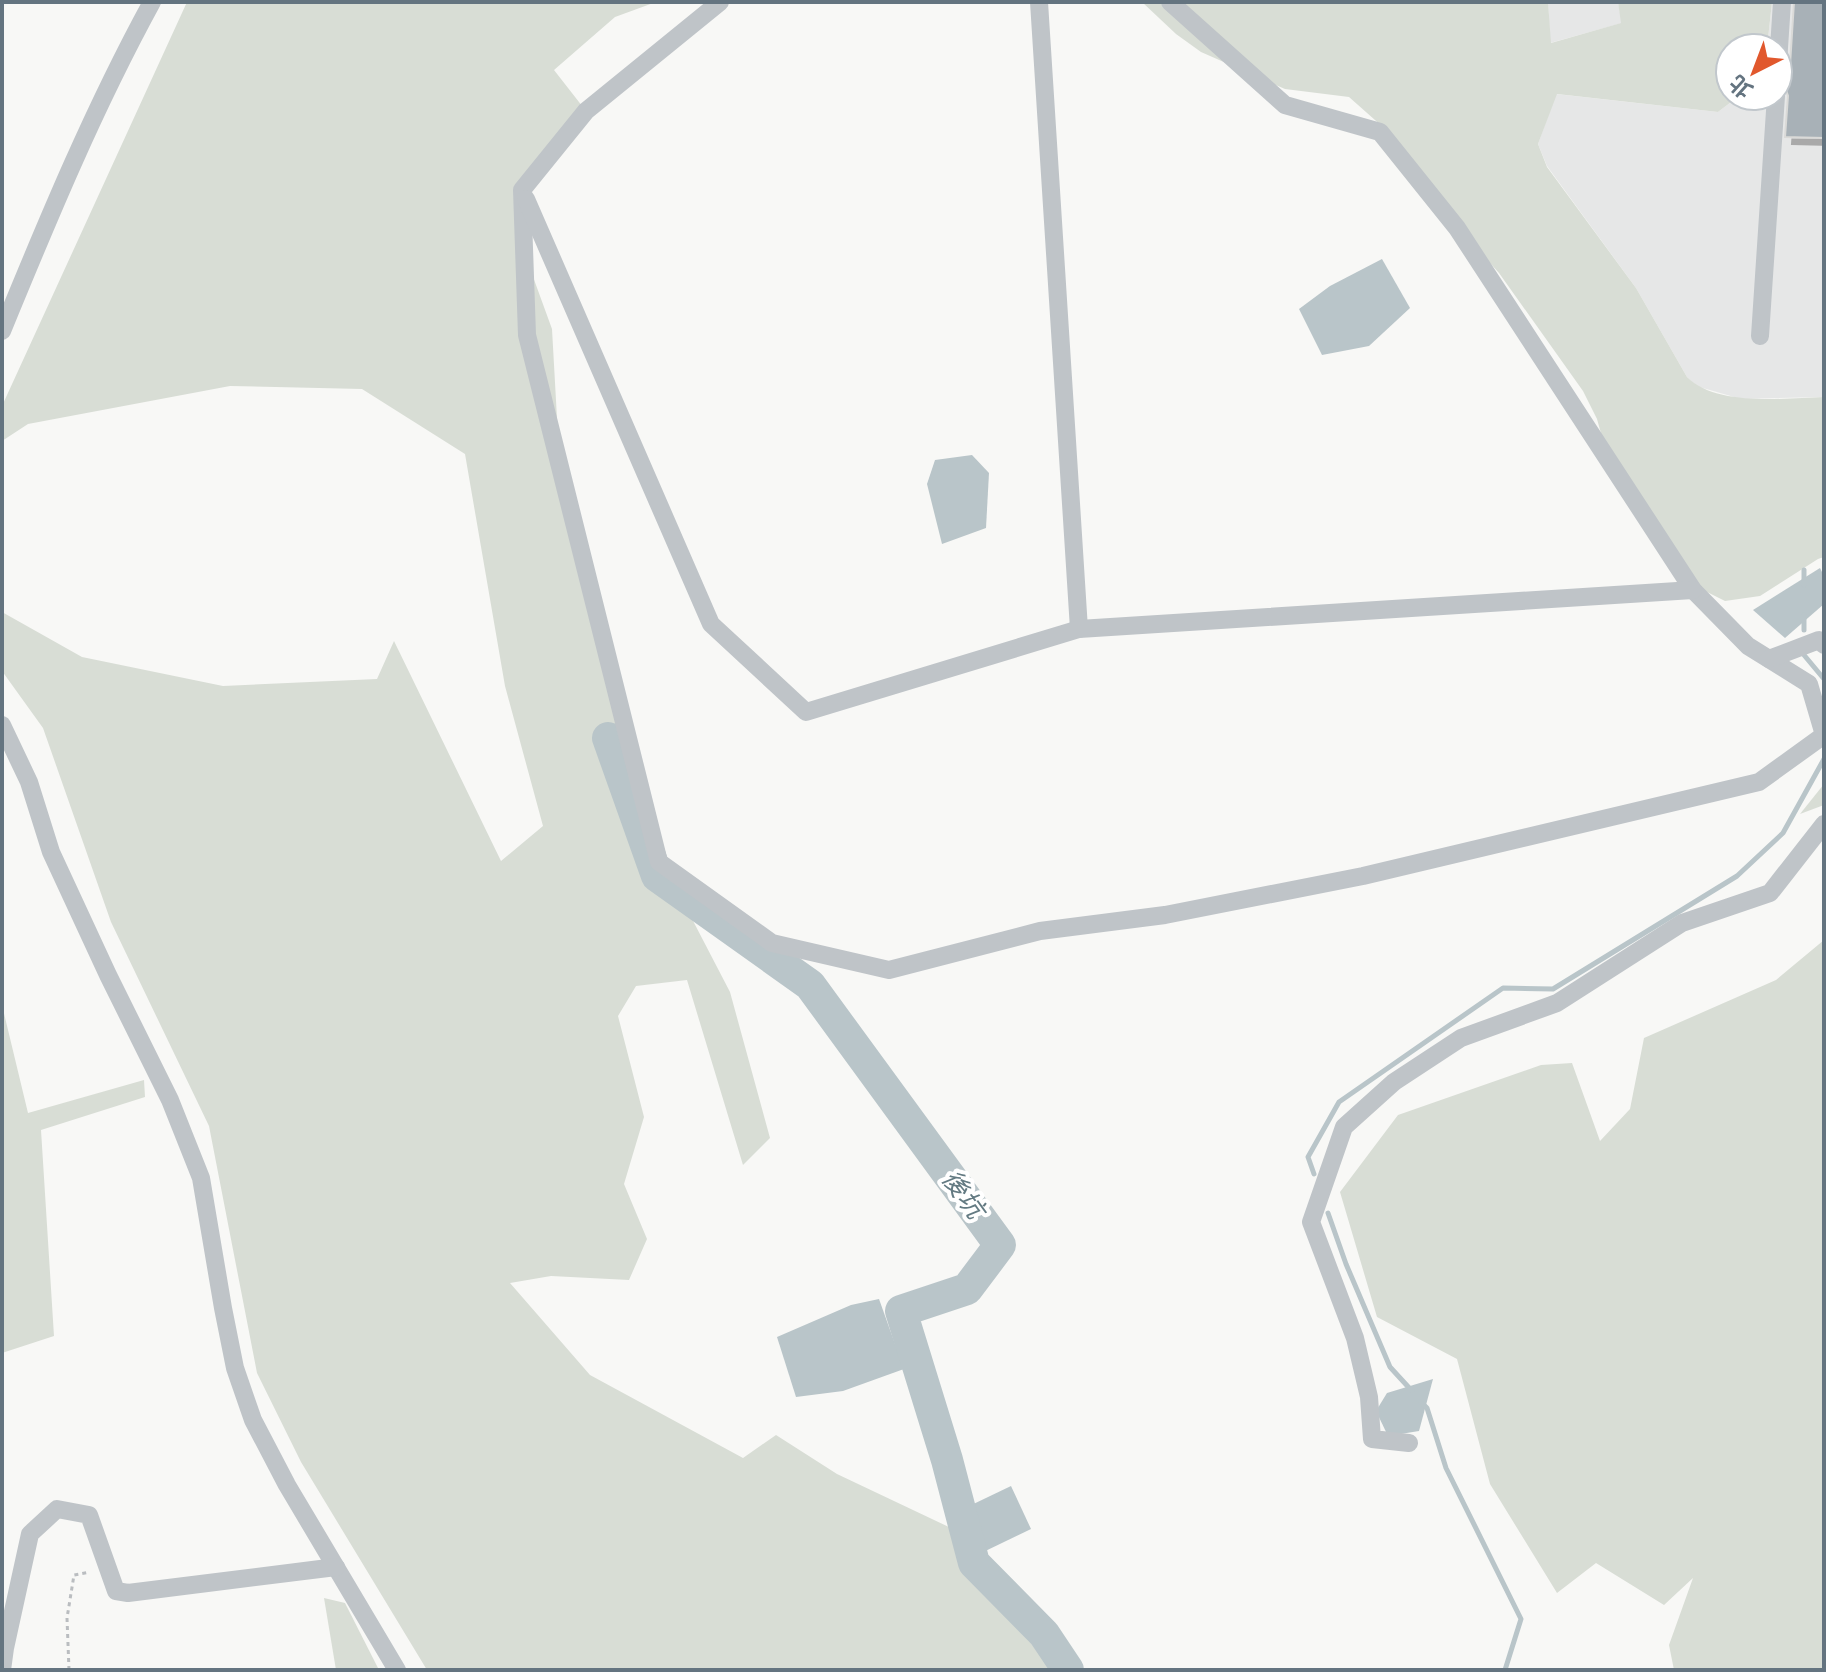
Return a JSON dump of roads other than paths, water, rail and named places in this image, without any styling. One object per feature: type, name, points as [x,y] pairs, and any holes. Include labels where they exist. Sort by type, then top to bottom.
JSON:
[{"type":"street","points":[[2,331],[57,198],[120,61],[152,2]]},
{"type":"street","points":[[720,2],[586,111],[522,190],[527,335],[659,862],[772,943],[889,970],[1040,931],[1165,915],[1363,876],[1759,782],[1824,735],[1809,684],[1748,646],[1693,590],[1457,228],[1380,132],[1285,105],[1170,2]]},
{"type":"street","points":[[1039,2],[1079,629]]},
{"type":"street","points":[[1780,32],[1782,2]]},
{"type":"street","points":[[1760,336],[1775,112]]},
{"type":"street","points":[[522,190],[711,624],[806,712],[1079,629],[1693,590]]},
{"type":"street","points":[[1769,659],[1819,640],[1824,645]]},
{"type":"street","points":[[2,725],[29,782],[51,852],[170,1100],[201,1178],[235,1368],[253,1420],[287,1485],[397,1670]]},
{"type":"street","points":[[1409,1443],[1372,1439],[1369,1397],[1355,1338],[1311,1222],[1344,1127],[1394,1082],[1461,1038],[1557,1003],[1682,923],[1770,893],[1824,824]]},
{"type":"street","points":[[2,1670],[30,1534],[57,1509],[89,1515],[116,1591],[128,1593],[336,1567]]},
{"type":"waterway","points":[[1804,570],[1804,585]]},
{"type":"waterway","points":[[1804,615],[1804,630]]},
{"type":"waterway","points":[[1804,655],[1824,679]]},
{"type":"waterway","name":"後坑","points":[[608,738],[657,876],[810,985],[1000,1245],[967,1289],[901,1311],[947,1460],[974,1563],[1044,1634],[1068,1670]]},
{"type":"waterway","points":[[1314,1174],[1308,1157],[1339,1102],[1503,988],[1553,989],[1737,876],[1783,833],[1824,759]]},
{"type":"waterway","points":[[1328,1213],[1390,1367],[1412,1391]]},
{"type":"waterway","points":[[1421,1402],[1427,1408],[1446,1468],[1521,1619],[1505,1670]]}]
